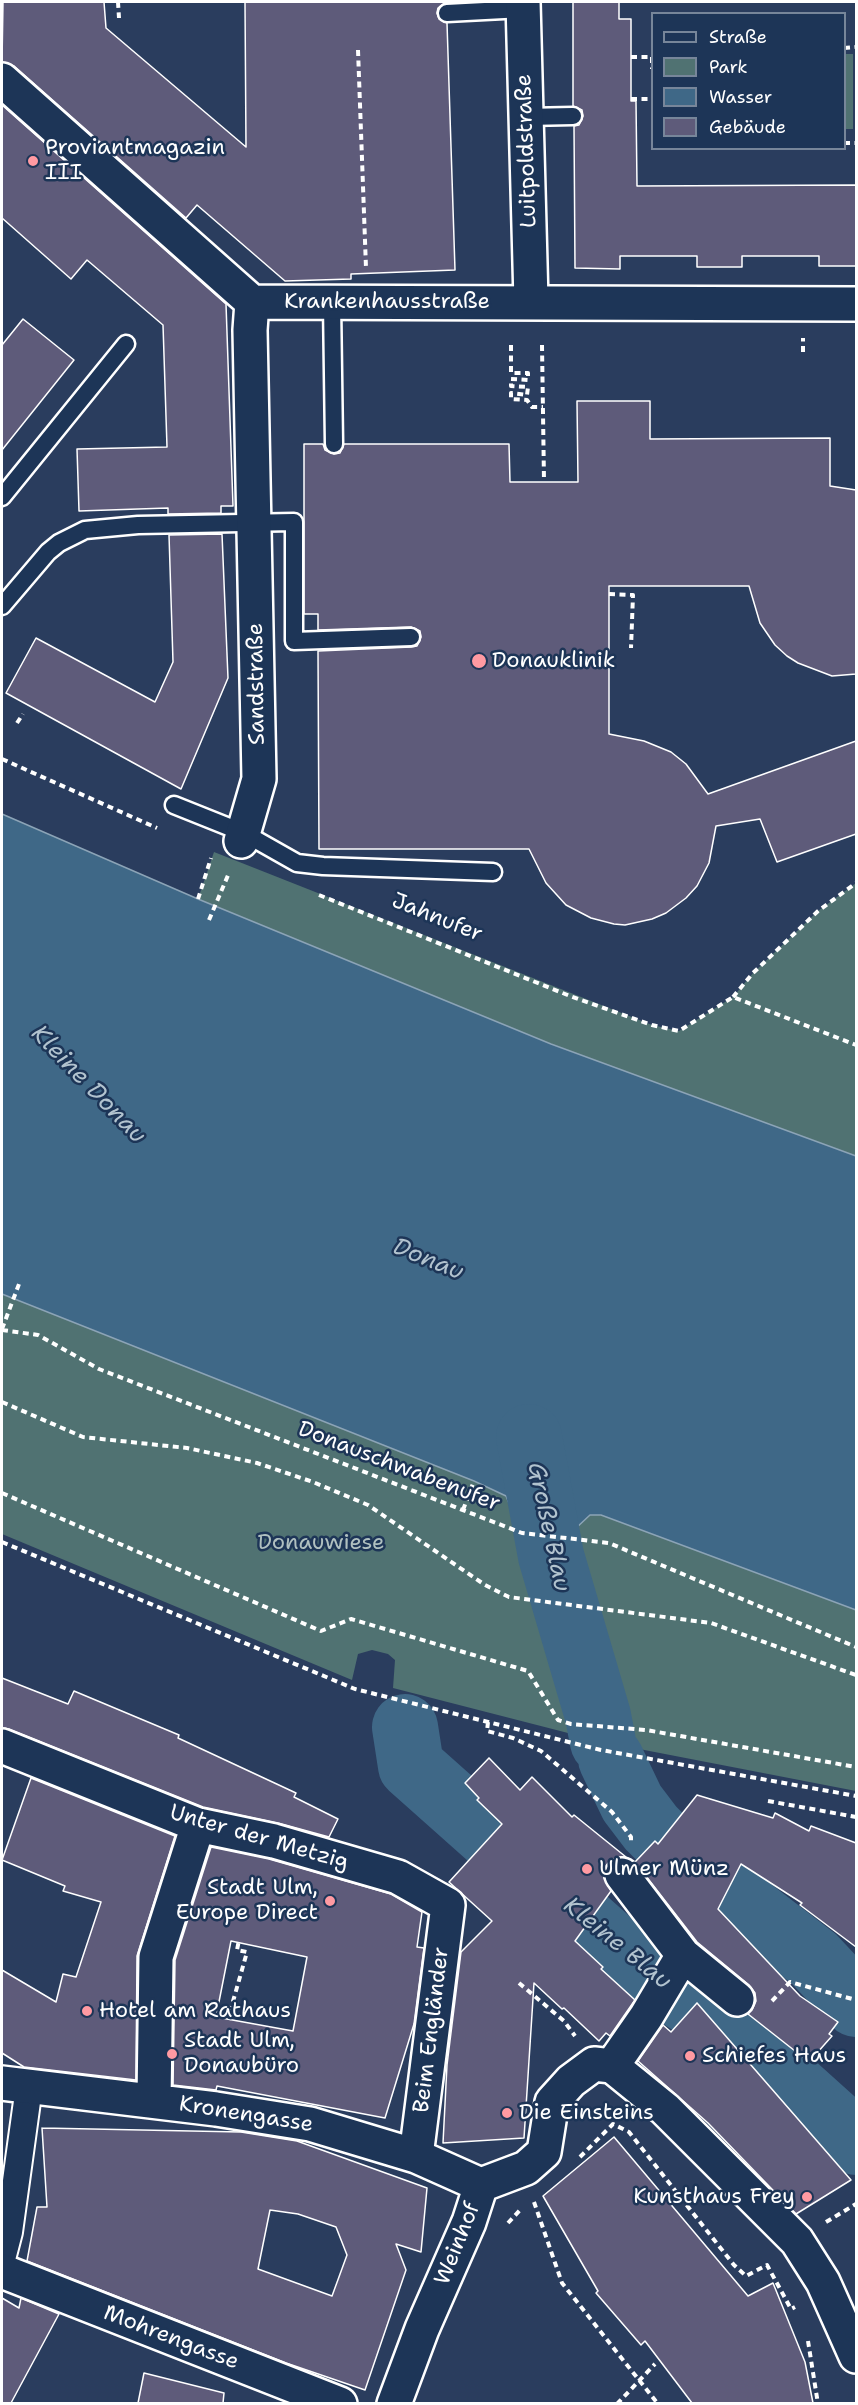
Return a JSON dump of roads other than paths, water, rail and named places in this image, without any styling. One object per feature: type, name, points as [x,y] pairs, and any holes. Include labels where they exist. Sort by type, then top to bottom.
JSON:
[{"type":"street","name":"Luitpoldstraße","points":[[523,5],[531,302]]},
{"type":"street","name":"Krankenhausstraße","points":[[2,80],[252,302],[856,304]]},
{"type":"street","name":"Sandstraße","points":[[232,849],[259,779],[250,330],[252,302]]},
{"type":"street","name":"Unter der Metzig","points":[[7,1748],[198,1824],[274,1841],[398,1877],[448,1905]]},
{"type":"street","points":[[154,2101],[156,1957],[198,1824]]},
{"type":"street","points":[[626,1860],[680,1960],[737,1999]]},
{"type":"street","name":"Beim Engländer","points":[[416,2156],[448,1905]]},
{"type":"street","name":"Weinhof","points":[[394,2403],[422,2329],[469,2222],[481,2186],[526,2168],[544,2152],[552,2102],[571,2081],[603,2065],[646,2017],[680,1960]]},
{"type":"street","points":[[603,2065],[664,2109],[797,2241],[823,2282],[856,2356]]},
{"type":"street","points":[[2,2259],[9,2232],[16,2085]]},
{"type":"street","name":"Kronengasse","points":[[16,2085],[154,2101],[310,2124],[416,2156],[481,2186]]},
{"type":"street","name":"Mohrengasse","points":[[2,2271],[340,2403]]},
{"type":"lane","points":[[447,13],[523,5]]},
{"type":"lane","points":[[526,117],[573,116]]},
{"type":"lane","points":[[332,303],[334,444]]},
{"type":"lane","points":[[2,497],[126,344]]},
{"type":"lane","points":[[2,606],[48,552],[58,543],[85,530],[138,525],[294,522],[294,641],[411,637]]},
{"type":"lane","points":[[174,805],[232,849],[297,863],[323,866],[493,872]]},
{"type":"water","points":[[2,814],[198,899],[551,1044],[856,1156],[856,1610],[601,1515],[590,1515],[575,1529],[516,1520],[506,1496],[474,1481],[2,1294]]},
{"type":"waterway","name":"Große Blau","points":[[529,1437],[551,1556],[598,1716],[603,1742]]},
{"type":"waterway","name":"Kleine Blau","points":[[405,1727],[411,1766],[638,1968],[727,2026],[856,2142]]},
{"type":"waterway","name":"Große Blau","points":[[611,1759],[632,1803],[651,1828],[674,1851],[814,1959],[856,2004]]},
{"type":"place","name":"Proviantmagazin III","points":[[33,161]]},
{"type":"place","name":"Donauklinik","points":[[479,661]]},
{"type":"place","name":"Ulmer Münz","points":[[587,1869]]},
{"type":"place","name":"Stadt Ulm, Europe Direct","points":[[330,1901]]},
{"type":"place","name":"Hotel am Rathaus","points":[[87,2011]]},
{"type":"place","name":"Stadt Ulm, Donaubüro","points":[[172,2054]]},
{"type":"place","name":"Schiefes Haus","points":[[690,2056]]},
{"type":"place","name":"Die Einsteins","points":[[507,2113]]},
{"type":"place","name":"Kunsthaus Frey","points":[[807,2197]]},
{"type":"water label","name":"Kleine Donau","points":[[88,1085]]},
{"type":"water label","name":"Donau","points":[[428,1260]]},
{"type":"park label","name":"Donauwiese","points":[[321,1543]]}]
